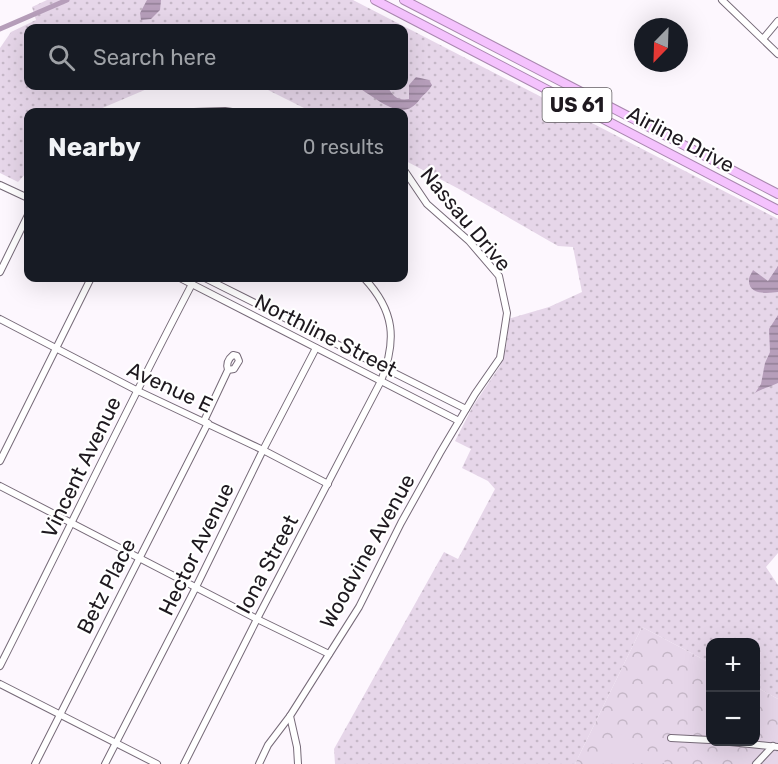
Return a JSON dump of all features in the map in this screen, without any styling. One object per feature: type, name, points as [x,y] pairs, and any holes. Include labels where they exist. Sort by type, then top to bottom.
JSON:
[{"type":"highway","name":"Airline Drive","points":[[375,0],[776,209]]},
{"type":"highway","name":"Airline Drive","points":[[404,0],[778,195]]},
{"type":"highway","points":[[551,92],[557,80]]},
{"type":"highway","points":[[776,209],[778,195]]},
{"type":"street","points":[[722,0],[778,54]]},
{"type":"street","points":[[763,39],[778,21]]},
{"type":"street","name":"Nassau Drive","points":[[408,176],[427,204],[469,241],[499,276],[507,313],[500,358],[459,421]]},
{"type":"street","points":[[0,185],[24,196]]},
{"type":"street","points":[[0,272],[24,223]]},
{"type":"street","points":[[0,461],[89,282]]},
{"type":"street","name":"Northline Street","points":[[188,282],[459,421]]},
{"type":"street","name":"Northline Street","points":[[213,282],[465,410]]},
{"type":"street","name":"Iona Street","points":[[184,764],[256,619],[381,381],[390,358],[392,337],[379,294],[368,282]]},
{"type":"street","name":"Vincent Avenue","points":[[0,666],[118,427],[192,284]]},
{"type":"street","name":"Avenue E","points":[[0,319],[138,391],[328,483]]},
{"type":"street","name":"Hector Avenue","points":[[105,764],[316,348]]},
{"type":"street","name":"Betz Place","points":[[35,764],[206,422],[228,370]]},
{"type":"street","name":"Woodvine Avenue","points":[[259,764],[268,745],[290,716],[360,607],[401,523],[459,421]]},
{"type":"street","points":[[0,486],[256,619],[329,654]]},
{"type":"street","points":[[0,684],[157,764]]},
{"type":"street","points":[[290,716],[297,747],[298,764]]},
{"type":"street","points":[[671,738],[706,740]]},
{"type":"street","points":[[760,743],[775,746]]},
{"type":"street","points":[[756,764],[775,746]]},
{"type":"green space","points":[[47,0],[353,0],[400,24],[28,24],[36,20],[32,7]]},
{"type":"green space","points":[[24,26],[24,90],[145,90],[102,108],[24,108],[24,175],[18,182],[0,173],[0,48],[11,32]]},
{"type":"green space","points":[[408,28],[778,219],[778,553],[766,567],[778,585],[778,699],[760,689],[760,638],[706,638],[706,661],[642,627],[575,764],[335,764],[334,749],[444,552],[458,559],[495,489],[488,481],[462,468],[471,449],[455,441],[473,406],[500,366],[507,342],[508,319],[549,307],[582,292],[573,247],[558,246],[408,162],[408,108],[304,108],[268,90],[408,90]]},
{"type":"green space","points":[[642,627],[706,661],[706,746],[760,746],[760,689],[778,699],[778,764],[575,764]]},
{"type":"green space","points":[[619,733],[667,763],[599,764]]},
{"type":"shaded area","points":[[147,0],[161,0],[160,10],[151,19],[141,20],[140,13]]},
{"type":"shaded area","points":[[416,77],[429,80],[432,85],[413,107],[408,109],[388,106],[362,90],[389,90],[396,97],[409,99],[409,85]]},
{"type":"shaded area","points":[[778,266],[778,292],[760,292],[752,289],[749,280],[753,270],[768,281]]},
{"type":"shaded area","points":[[778,315],[778,383],[755,393],[761,384],[765,363],[770,352],[769,329]]},
{"type":"waterway","points":[[0,29],[67,0]]}]
